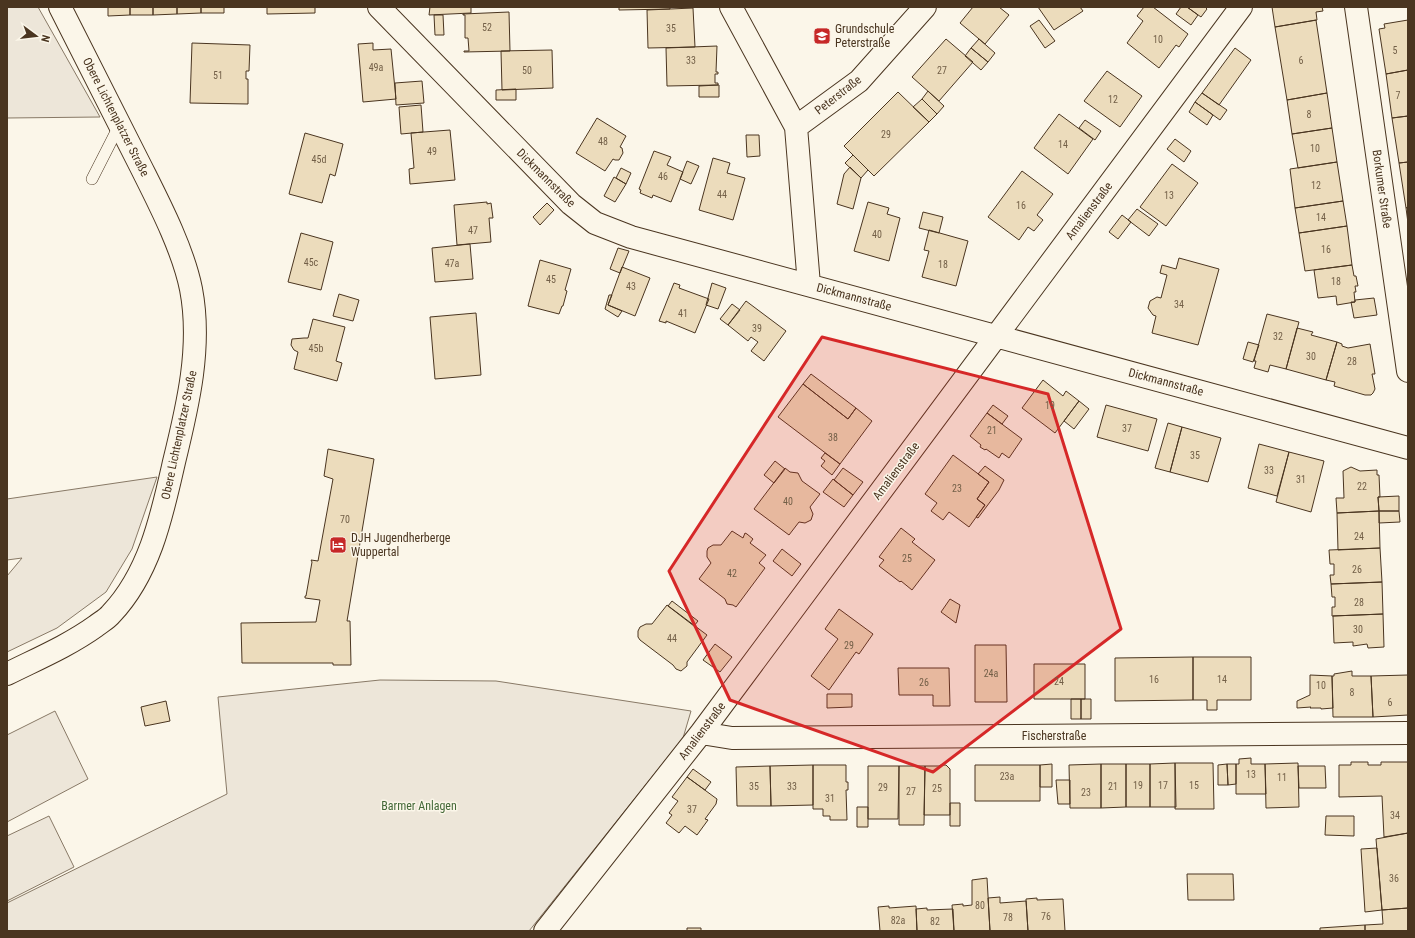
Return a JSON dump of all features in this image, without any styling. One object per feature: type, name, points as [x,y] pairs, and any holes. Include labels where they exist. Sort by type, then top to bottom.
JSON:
[{"type":"street","name":"Obere Lichtenplatzer Straße","points":[[7,674],[80,638],[110,616],[129,592],[144,564],[162,515],[183,426],[193,367],[196,325],[191,288],[180,252],[152,189],[60,7]]},
{"type":"street","name":"Dickmannstraße","points":[[379,7],[571,204],[596,222],[631,237],[998,335],[1408,448]]},
{"type":"street","points":[[731,7],[796,127],[809,285]]},
{"type":"street","name":"Peterstraße","points":[[796,127],[859,81],[925,7]]},
{"type":"street","name":"Amalienstraße","points":[[545,931],[701,733],[1241,7]]},
{"type":"street","name":"Borkumer Straße","points":[[1356,7],[1408,370]]},
{"type":"street","name":"Fischerstraße","points":[[701,733],[732,738],[747,738],[1408,733]]},
{"type":"lane","points":[[92,179],[120,124]]},
{"type":"highlighted area","points":[[822,337],[1048,394],[1121,629],[933,772],[730,700],[669,571]]},
{"type":"green space","points":[[7,7],[38,7],[100,117],[7,118]]},
{"type":"green space","points":[[157,477],[132,549],[106,592],[57,628],[7,652],[7,576],[22,558],[7,560],[7,499]]},
{"type":"green space","name":"Barmer Anlagen","points":[[380,680],[496,681],[691,711],[683,738],[529,931],[7,931],[7,903],[227,794],[218,697]]},
{"type":"green space","points":[[55,711],[88,779],[7,822],[7,735]]},
{"type":"green space","points":[[49,816],[74,867],[7,901],[7,836]]},
{"type":"building","points":[[108,7],[130,7],[130,15],[108,16]]},
{"type":"building","points":[[130,7],[153,7],[153,15],[130,15]]},
{"type":"building","points":[[153,7],[177,7],[177,14],[153,15]]},
{"type":"building","points":[[177,7],[201,7],[201,13],[177,14]]},
{"type":"building","points":[[201,7],[224,7],[224,13],[201,13]]},
{"type":"building","points":[[267,7],[315,7],[315,13],[267,14]]},
{"type":"building","points":[[430,7],[471,7],[471,13],[429,15]]},
{"type":"building","points":[[619,7],[670,7],[670,9],[619,10]]},
{"type":"building","points":[[973,7],[999,7],[1009,15],[985,44],[960,23]]},
{"type":"building","points":[[1038,7],[1080,7],[1083,11],[1054,30]]},
{"type":"building","points":[[1144,7],[1153,7],[1188,34],[1179,47],[1176,45],[1159,68],[1127,43],[1143,21],[1137,16]]},
{"type":"building","points":[[1181,7],[1187,7],[1198,15],[1191,25],[1176,14]]},
{"type":"building","points":[[1187,7],[1205,7],[1207,9],[1201,17]]},
{"type":"building","points":[[1272,7],[1322,7],[1323,11],[1316,12],[1317,20],[1275,27]]},
{"type":"building","points":[[693,8],[695,47],[648,48],[647,10]]},
{"type":"building","points":[[509,12],[510,51],[464,52],[469,51],[468,38],[465,38],[465,15],[463,14]]},
{"type":"building","points":[[434,15],[443,15],[444,35],[435,35]]},
{"type":"building","points":[[1039,20],[1055,41],[1045,48],[1030,26]]},
{"type":"building","points":[[1316,20],[1327,93],[1287,100],[1275,27]]},
{"type":"building","points":[[1408,20],[1408,70],[1386,74],[1379,29],[1385,28],[1384,24]]},
{"type":"building","points":[[946,39],[973,62],[939,101],[912,77]]},
{"type":"building","points":[[979,39],[995,53],[988,62],[971,48]]},
{"type":"building","points":[[192,43],[250,45],[249,71],[246,71],[246,79],[248,79],[248,104],[190,103]]},
{"type":"building","points":[[373,43],[373,50],[391,49],[396,99],[363,102],[358,44]]},
{"type":"building","points":[[717,46],[716,72],[718,72],[718,74],[715,74],[715,83],[718,83],[718,85],[667,86],[666,48]]},
{"type":"building","points":[[971,48],[988,62],[981,70],[965,56]]},
{"type":"building","points":[[1235,48],[1251,60],[1219,105],[1202,93]]},
{"type":"building","points":[[552,50],[553,88],[502,90],[501,51]]},
{"type":"building","points":[[1408,70],[1408,116],[1392,118],[1386,74]]},
{"type":"building","points":[[1107,71],[1142,96],[1120,127],[1084,101]]},
{"type":"building","points":[[422,81],[424,103],[396,105],[395,83]]},
{"type":"building","points":[[719,85],[719,97],[699,97],[699,86]]},
{"type":"building","points":[[516,89],[516,100],[496,100],[496,90]]},
{"type":"building","points":[[928,91],[944,106],[937,114],[922,99]]},
{"type":"building","points":[[898,92],[929,122],[874,176],[844,146]]},
{"type":"building","points":[[1202,93],[1227,110],[1220,120],[1195,102]]},
{"type":"building","points":[[1327,93],[1332,128],[1292,134],[1287,100]]},
{"type":"building","points":[[922,99],[937,114],[929,122],[913,107]]},
{"type":"building","points":[[1195,102],[1213,115],[1207,125],[1189,112]]},
{"type":"building","points":[[421,105],[423,132],[401,134],[399,107]]},
{"type":"building","points":[[1059,114],[1093,139],[1068,174],[1034,148]]},
{"type":"building","points":[[1408,116],[1408,162],[1399,163],[1392,118]]},
{"type":"building","points":[[597,118],[626,136],[620,147],[622,148],[623,153],[619,160],[613,159],[605,171],[576,153]]},
{"type":"building","points":[[1085,120],[1101,131],[1095,140],[1079,128]]},
{"type":"building","points":[[1332,128],[1337,162],[1298,168],[1292,134]]},
{"type":"building","points":[[450,130],[455,180],[410,184],[409,169],[414,168],[411,133]]},
{"type":"building","points":[[305,133],[343,144],[335,176],[330,174],[322,203],[289,194]]},
{"type":"building","points":[[746,135],[759,135],[760,156],[747,157]]},
{"type":"building","points":[[1175,139],[1191,151],[1184,162],[1167,149]]},
{"type":"building","points":[[654,151],[671,157],[667,165],[683,172],[671,202],[653,195],[652,198],[640,193],[641,190],[639,189]]},
{"type":"building","points":[[853,155],[868,170],[861,178],[845,163]]},
{"type":"building","points":[[713,158],[730,163],[727,173],[745,178],[733,220],[699,210]]},
{"type":"building","points":[[687,161],[699,166],[691,184],[680,179]]},
{"type":"building","points":[[1337,162],[1343,201],[1295,208],[1290,169]]},
{"type":"building","points":[[1408,162],[1408,207],[1406,208],[1399,163]]},
{"type":"building","points":[[1172,164],[1198,183],[1166,226],[1140,207]]},
{"type":"building","points":[[850,167],[861,178],[853,209],[837,204],[844,174]]},
{"type":"building","points":[[621,168],[631,173],[626,184],[616,178]]},
{"type":"building","points":[[1022,171],[1053,194],[1037,215],[1043,220],[1034,231],[1028,227],[1019,240],[988,217]]},
{"type":"building","points":[[614,177],[626,184],[615,202],[604,196]]},
{"type":"building","points":[[1343,201],[1347,226],[1299,233],[1295,208]]},
{"type":"building","points":[[487,202],[487,204],[491,203],[493,218],[489,218],[491,242],[457,245],[454,205]]},
{"type":"building","points":[[868,202],[889,208],[887,214],[900,218],[889,261],[854,251]]},
{"type":"building","points":[[547,203],[554,210],[540,225],[533,217]]},
{"type":"building","points":[[1408,207],[1408,223],[1406,208]]},
{"type":"building","points":[[1137,209],[1158,224],[1149,236],[1128,220]]},
{"type":"building","points":[[923,212],[943,217],[939,233],[919,228]]},
{"type":"building","points":[[1122,215],[1131,222],[1118,239],[1109,232]]},
{"type":"building","points":[[1347,226],[1352,265],[1305,271],[1299,233]]},
{"type":"building","points":[[929,230],[968,241],[956,286],[922,277],[929,251],[924,250]]},
{"type":"building","points":[[301,233],[333,242],[321,290],[288,282]]},
{"type":"building","points":[[470,244],[473,279],[435,282],[432,248]]},
{"type":"building","points":[[618,248],[629,251],[620,273],[610,269]]},
{"type":"building","points":[[1179,258],[1219,269],[1198,345],[1152,333],[1156,316],[1153,315],[1148,308],[1150,301],[1157,297],[1161,298],[1167,275],[1160,273],[1162,265],[1176,269]]},
{"type":"building","points":[[540,260],[571,269],[565,290],[567,291],[563,306],[559,314],[528,306]]},
{"type":"building","points":[[1352,265],[1358,286],[1355,286],[1355,302],[1337,305],[1336,296],[1318,298],[1314,270]]},
{"type":"building","points":[[622,267],[650,278],[635,316],[608,305]]},
{"type":"building","points":[[674,283],[680,285],[679,288],[709,299],[695,333],[666,321],[666,323],[659,321]]},
{"type":"building","points":[[712,283],[726,288],[718,309],[706,305]]},
{"type":"building","points":[[339,294],[359,300],[353,321],[333,316]]},
{"type":"building","points":[[609,295],[612,295],[608,305],[622,311],[618,317],[605,309]]},
{"type":"building","points":[[1374,298],[1377,315],[1354,318],[1351,302],[1355,302],[1355,300]]},
{"type":"building","points":[[746,301],[786,331],[764,361],[751,351],[758,342],[751,337],[748,341],[728,325]]},
{"type":"building","points":[[732,304],[740,310],[728,325],[720,319]]},
{"type":"building","points":[[476,313],[481,375],[435,379],[430,317]]},
{"type":"building","points":[[1267,314],[1299,322],[1286,369],[1270,365],[1268,372],[1254,368],[1256,361],[1254,361]]},
{"type":"building","points":[[313,319],[345,327],[336,361],[342,363],[337,381],[294,369],[298,352],[294,350],[291,345],[292,339],[308,338]]},
{"type":"building","points":[[1297,328],[1313,332],[1311,335],[1337,342],[1326,380],[1286,369]]},
{"type":"building","points":[[1248,342],[1259,345],[1253,362],[1243,359]]},
{"type":"building","points":[[1337,342],[1348,348],[1370,344],[1375,374],[1372,374],[1375,389],[1371,395],[1365,395],[1334,386],[1335,382],[1326,380]]},
{"type":"building","points":[[811,374],[856,408],[848,419],[803,384]]},
{"type":"building","points":[[1043,380],[1063,396],[1066,391],[1079,401],[1055,433],[1022,408]]},
{"type":"building","points":[[803,384],[848,419],[856,408],[872,421],[840,464],[778,417]]},
{"type":"building","points":[[1079,401],[1089,409],[1074,429],[1064,421]]},
{"type":"building","points":[[993,405],[1008,416],[1002,424],[987,413]]},
{"type":"building","points":[[1106,405],[1157,419],[1148,451],[1097,437]]},
{"type":"building","points":[[987,413],[1022,439],[1009,458],[1002,453],[999,458],[986,449],[985,450],[980,447],[981,445],[970,436]]},
{"type":"building","points":[[1168,423],[1182,427],[1170,472],[1155,468]]},
{"type":"building","points":[[1182,427],[1221,438],[1208,482],[1170,472]]},
{"type":"building","points":[[1259,444],[1289,452],[1277,496],[1248,488]]},
{"type":"building","points":[[328,449],[374,459],[347,621],[350,621],[351,665],[333,665],[333,663],[242,663],[241,623],[316,622],[320,600],[305,598],[305,596],[312,562],[311,560],[318,561],[333,479],[324,476]]},
{"type":"building","points":[[1289,452],[1324,461],[1311,512],[1276,502]]},
{"type":"building","points":[[825,453],[840,464],[832,475],[821,466],[825,461],[821,458]]},
{"type":"building","points":[[953,455],[989,482],[977,499],[985,505],[969,527],[949,512],[943,520],[931,511],[937,503],[925,494]]},
{"type":"building","points":[[775,461],[785,469],[774,483],[764,475]]},
{"type":"building","points":[[985,466],[1004,480],[999,490],[978,518],[976,517],[985,505],[977,499],[989,482],[978,474]]},
{"type":"building","points":[[1351,467],[1360,471],[1377,470],[1377,475],[1379,475],[1379,511],[1337,513],[1336,498],[1344,498],[1343,471]]},
{"type":"building","points":[[785,468],[790,472],[798,473],[802,481],[820,494],[810,507],[813,514],[811,520],[805,523],[799,522],[789,535],[754,509]]},
{"type":"building","points":[[843,468],[863,482],[853,495],[834,480]]},
{"type":"building","points":[[833,479],[853,495],[844,507],[823,492]]},
{"type":"building","points":[[1399,496],[1399,511],[1379,511],[1378,497]]},
{"type":"building","points":[[1379,511],[1380,548],[1338,550],[1337,513]]},
{"type":"building","points":[[1379,511],[1399,511],[1400,522],[1379,523]]},
{"type":"building","points":[[901,528],[915,539],[912,542],[935,560],[912,590],[879,566],[884,560],[879,557]]},
{"type":"building","points":[[732,531],[743,538],[745,533],[747,534],[753,539],[750,543],[766,555],[759,563],[765,568],[736,607],[727,604],[725,599],[699,579],[711,563],[707,557],[708,548],[713,545],[721,545]]},
{"type":"building","points":[[1380,548],[1382,582],[1331,584],[1330,575],[1334,575],[1334,564],[1330,564],[1329,550]]},
{"type":"building","points":[[782,549],[801,564],[792,576],[773,561]]},
{"type":"building","points":[[1382,582],[1383,614],[1332,616],[1332,607],[1335,607],[1335,597],[1332,597],[1331,584]]},
{"type":"building","points":[[950,599],[960,605],[956,623],[941,612]]},
{"type":"building","points":[[672,601],[698,621],[694,626],[668,606]]},
{"type":"building","points":[[667,605],[707,635],[687,662],[687,666],[681,671],[676,669],[638,637],[640,627],[646,624],[652,624]]},
{"type":"building","points":[[839,609],[873,634],[859,654],[856,652],[829,690],[811,676],[838,639],[825,629]]},
{"type":"building","points":[[1383,614],[1384,647],[1368,648],[1367,644],[1353,646],[1353,642],[1334,643],[1333,616]]},
{"type":"building","points":[[715,644],[732,657],[720,672],[703,660]]},
{"type":"building","points":[[975,645],[1006,645],[1007,702],[975,702]]},
{"type":"building","points":[[1193,657],[1251,657],[1251,700],[1217,700],[1217,710],[1207,710],[1207,700],[1193,700]]},
{"type":"building","points":[[1193,657],[1193,700],[1115,701],[1115,658]]},
{"type":"building","points":[[1034,664],[1085,664],[1085,699],[1034,699]]},
{"type":"building","points":[[898,668],[949,668],[950,706],[933,706],[933,695],[899,695]]},
{"type":"building","points":[[1352,671],[1352,676],[1371,676],[1373,717],[1333,717],[1332,676],[1334,676],[1334,674]]},
{"type":"building","points":[[1310,675],[1332,676],[1333,708],[1297,708],[1297,701],[1310,695]]},
{"type":"building","points":[[1408,675],[1408,715],[1373,717],[1371,676]]},
{"type":"building","points":[[827,694],[852,694],[852,707],[827,708]]},
{"type":"building","points":[[1071,699],[1081,699],[1081,719],[1071,719]]},
{"type":"building","points":[[1081,699],[1091,699],[1091,719],[1081,719]]},
{"type":"building","points":[[166,701],[170,721],[145,726],[141,707]]},
{"type":"building","points":[[1251,758],[1251,764],[1265,764],[1266,794],[1236,794],[1236,764],[1239,764],[1239,759]]},
{"type":"building","points":[[1351,762],[1368,762],[1368,765],[1381,765],[1381,762],[1408,762],[1408,833],[1384,837],[1382,796],[1339,797],[1339,765],[1351,765]]},
{"type":"building","points":[[1175,763],[1213,763],[1214,809],[1175,809]]},
{"type":"building","points":[[1175,763],[1176,807],[1150,807],[1150,764]]},
{"type":"building","points":[[1298,763],[1299,807],[1266,808],[1265,764]]},
{"type":"building","points":[[1052,764],[1052,787],[1040,787],[1040,765]]},
{"type":"building","points":[[1101,764],[1126,764],[1126,807],[1101,808]]},
{"type":"building","points":[[1101,764],[1101,808],[1070,808],[1069,765]]},
{"type":"building","points":[[1126,764],[1150,764],[1150,807],[1126,807]]},
{"type":"building","points":[[1227,764],[1236,764],[1236,784],[1228,785]]},
{"type":"building","points":[[1227,764],[1228,785],[1218,785],[1218,765]]},
{"type":"building","points":[[813,765],[846,765],[846,782],[848,782],[848,790],[846,790],[847,820],[830,820],[830,816],[823,816],[823,809],[813,809]]},
{"type":"building","points":[[813,765],[813,805],[771,806],[770,766]]},
{"type":"building","points":[[946,765],[950,769],[950,815],[924,815],[925,766]]},
{"type":"building","points":[[975,765],[1040,765],[1040,801],[975,801]]},
{"type":"building","points":[[770,766],[771,806],[737,806],[736,767]]},
{"type":"building","points":[[868,766],[899,766],[898,819],[868,819]]},
{"type":"building","points":[[899,766],[925,766],[924,825],[899,825]]},
{"type":"building","points":[[1298,766],[1325,766],[1326,788],[1299,788]]},
{"type":"building","points":[[693,769],[711,782],[705,790],[687,777]]},
{"type":"building","points":[[687,777],[717,799],[716,804],[705,819],[708,820],[697,835],[685,826],[679,833],[666,823],[672,815],[669,813],[678,801],[672,797]]},
{"type":"building","points":[[1056,780],[1070,780],[1070,804],[1058,804]]},
{"type":"building","points":[[950,803],[960,803],[960,826],[950,826]]},
{"type":"building","points":[[857,807],[868,807],[868,827],[857,827]]},
{"type":"building","points":[[1326,816],[1354,816],[1354,836],[1325,835]]},
{"type":"building","points":[[1408,833],[1408,908],[1382,910],[1376,839]]},
{"type":"building","points":[[1377,848],[1382,910],[1365,912],[1361,849]]},
{"type":"building","points":[[1187,874],[1233,874],[1234,900],[1188,900]]},
{"type":"building","points":[[987,878],[990,931],[954,931],[952,905],[972,905],[972,880]]},
{"type":"building","points":[[1000,897],[1000,903],[1026,901],[1028,931],[990,931],[988,898]]},
{"type":"building","points":[[1037,898],[1037,900],[1063,899],[1065,931],[1028,931],[1026,899]]},
{"type":"building","points":[[889,906],[889,908],[916,906],[917,931],[880,931],[878,907]]},
{"type":"building","points":[[927,908],[927,910],[953,909],[954,931],[917,931],[916,909]]},
{"type":"building","points":[[1408,908],[1408,931],[1365,931],[1365,925],[1383,924],[1382,910]]},
{"type":"building","points":[[1365,925],[1365,931],[1320,931],[1320,928]]},
{"type":"building","points":[[687,928],[701,928],[701,931],[687,931]]},
{"type":"place","name":"Grundschule Peterstraße","points":[[822,36]]},
{"type":"place","name":"DJH Jugendherberge Wuppertal","points":[[338,545]]}]
